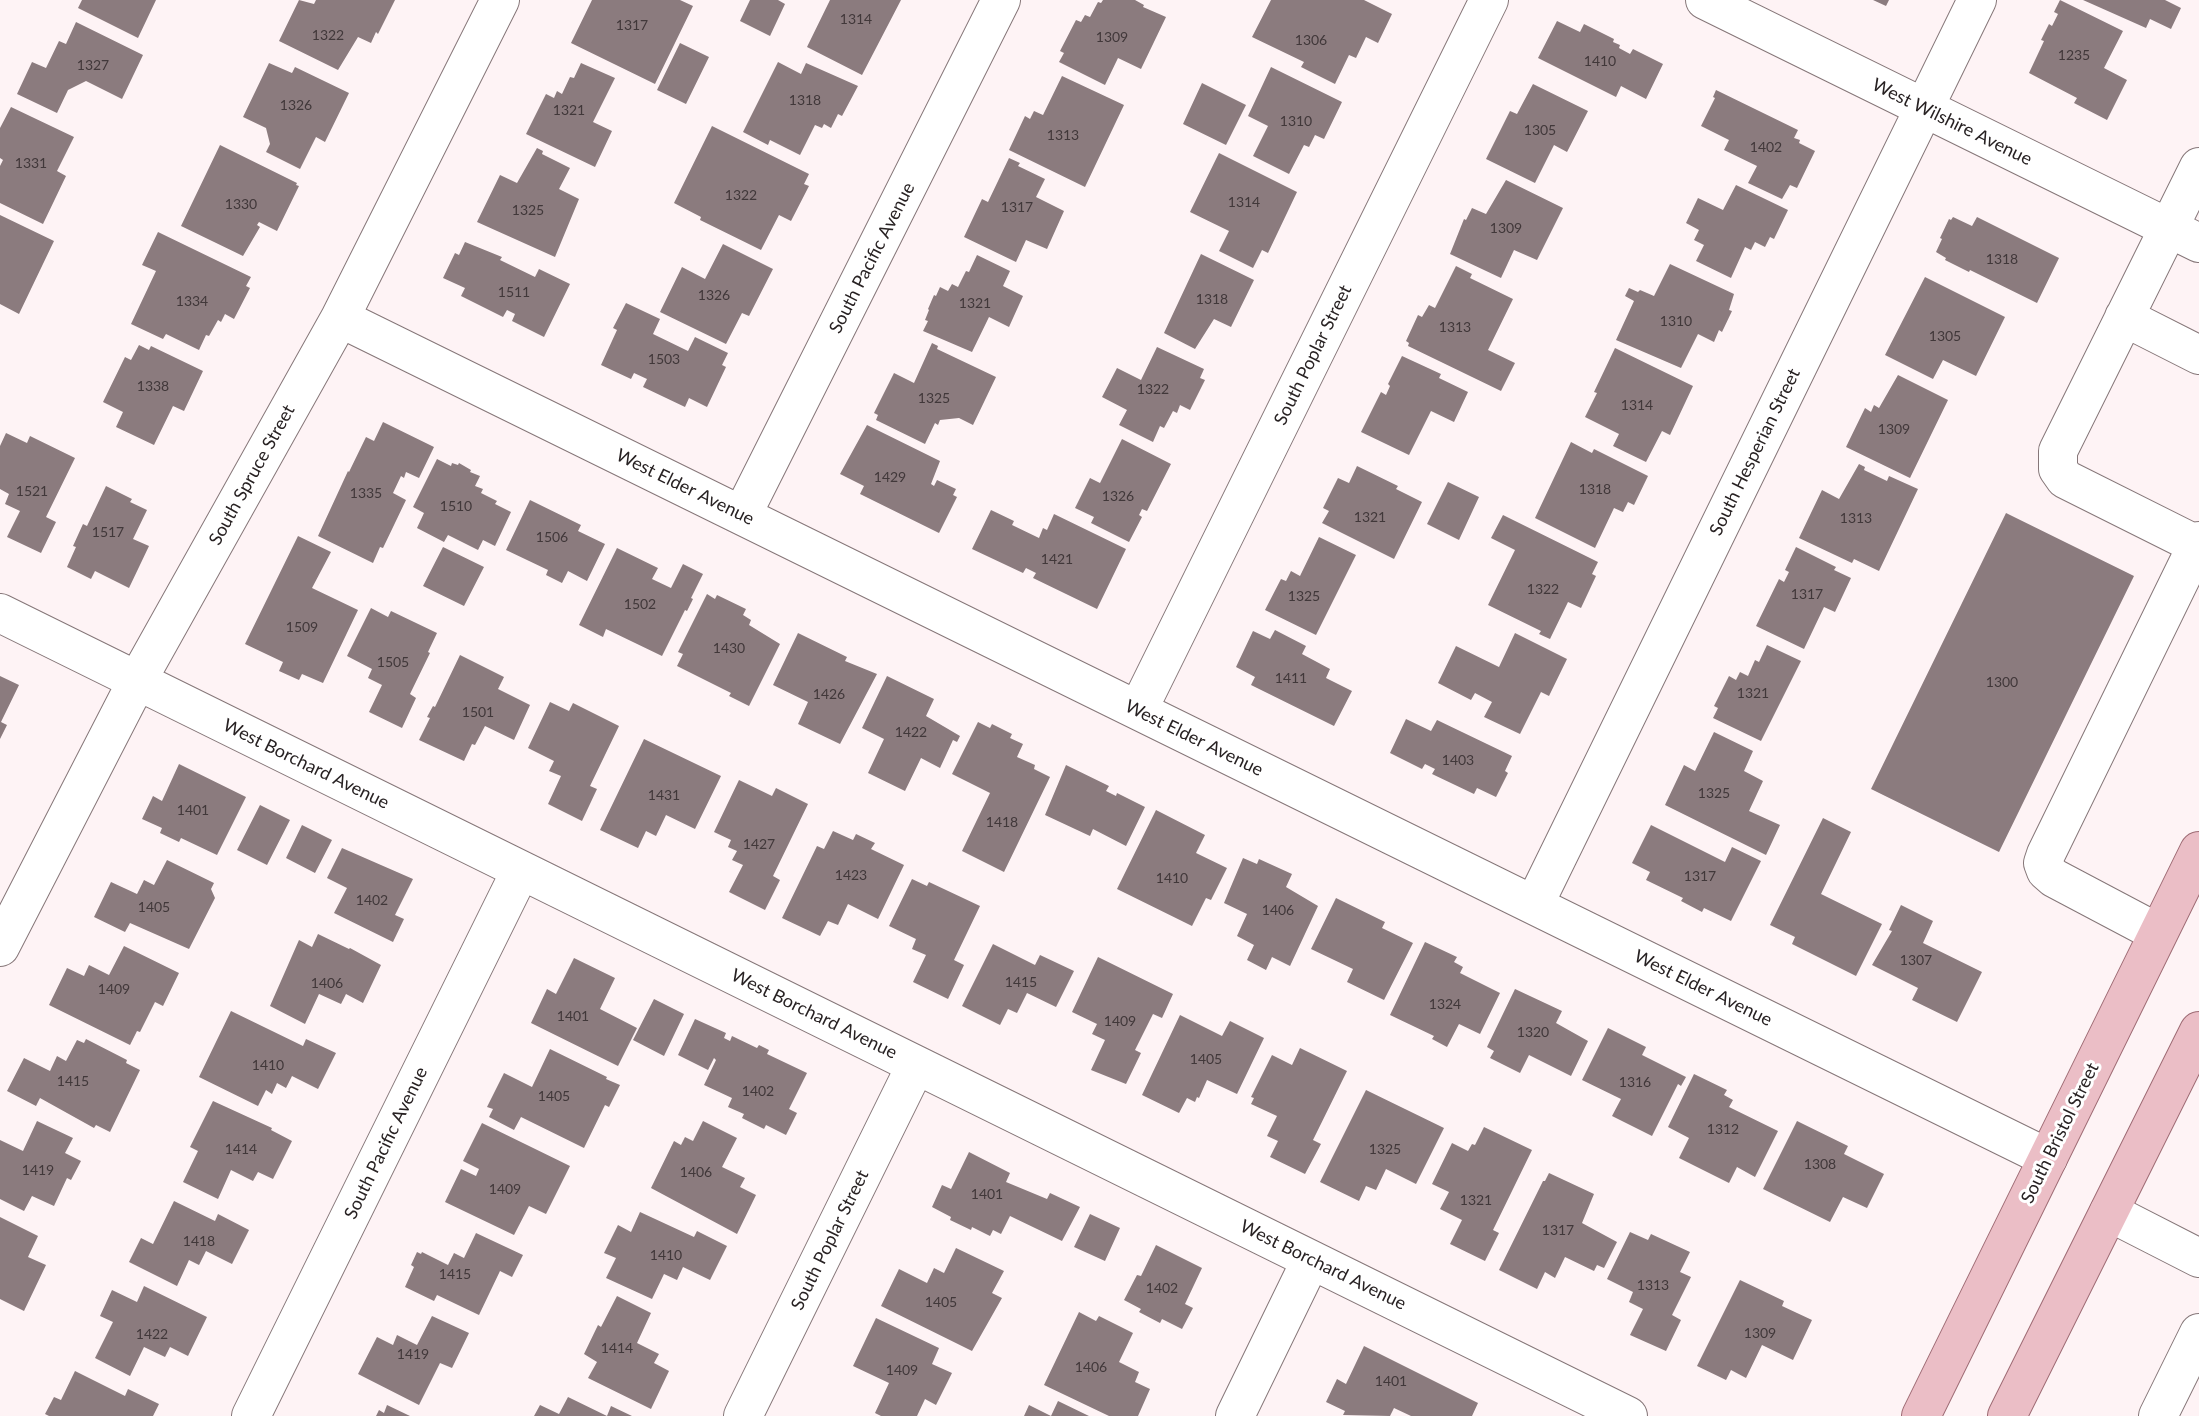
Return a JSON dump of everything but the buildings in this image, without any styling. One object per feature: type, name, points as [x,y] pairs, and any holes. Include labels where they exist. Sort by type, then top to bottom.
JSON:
[{"type":"main road","name":"South Bristol Street","points":[[1921,1416],[2199,851]]},
{"type":"main road","points":[[2007,1416],[2199,1031]]},
{"type":"street","name":"South Spruce Street","points":[[0,947],[137,681],[340,318],[500,0]]},
{"type":"street","name":"South Pacific Avenue","points":[[742,515],[1001,0]]},
{"type":"street","name":"South Poplar Street","points":[[1138,710],[1489,0]]},
{"type":"street","name":"West Wilshire Avenue","points":[[1705,0],[2184,235]]},
{"type":"street","name":"South Hesperian Street","points":[[1534,905],[1977,0]]},
{"type":"street","points":[[2158,933],[2054,878],[2046,871],[2043,863],[2198,544],[2065,479],[2058,469],[2058,451],[2124,317],[2184,235],[2199,167]]},
{"type":"street","points":[[2124,317],[2199,355]]},
{"type":"street","name":"West Elder Avenue","points":[[340,318],[2048,1158]]},
{"type":"street","name":"West Borchard Avenue","points":[[0,613],[1628,1416]]},
{"type":"street","name":"South Pacific Avenue","points":[[251,1416],[521,870]]},
{"type":"street","name":"South Poplar Street","points":[[743,1416],[916,1065]]},
{"type":"street","points":[[2109,1212],[2199,1258]]},
{"type":"street","points":[[1236,1416],[1311,1260]]},
{"type":"street","points":[[2158,1416],[2199,1333]]}]
